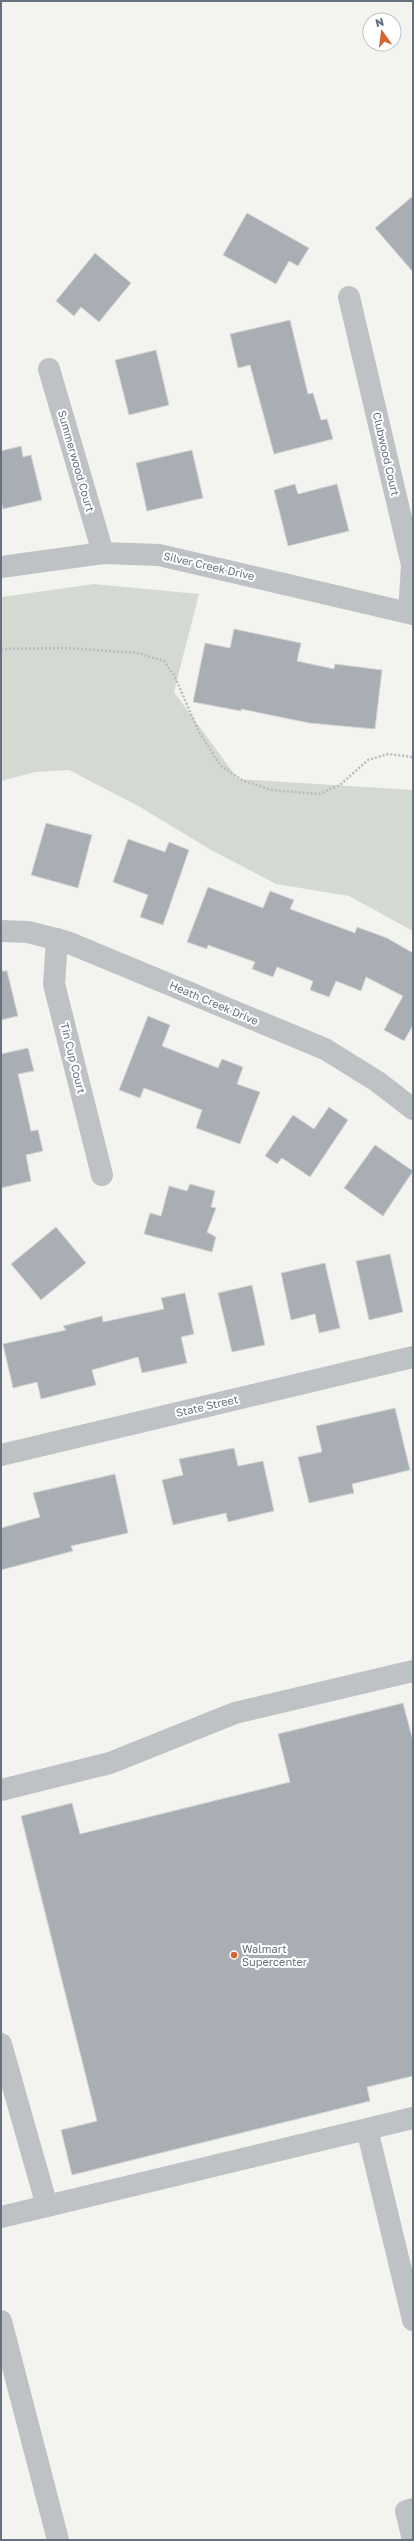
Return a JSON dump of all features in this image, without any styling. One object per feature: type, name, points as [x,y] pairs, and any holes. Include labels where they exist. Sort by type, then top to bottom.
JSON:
[{"type":"street","name":"Clubwood Court","points":[[349,297],[412,565],[411,614]]},
{"type":"street","name":"Summerwood Court","points":[[49,369],[103,554]]},
{"type":"street","name":"Silver Creek Drive","points":[[1,567],[103,554],[159,555],[411,614]]},
{"type":"street","name":"Heath Creek Drive","points":[[1,931],[28,932],[57,939],[325,1049],[378,1082],[413,1109]]},
{"type":"street","name":"Tin Cup Court","points":[[57,939],[54,984],[102,1174]]},
{"type":"street","name":"State Street","points":[[1,1455],[413,1357]]},
{"type":"street","points":[[1,1790],[110,1763],[235,1713],[413,1671]]},
{"type":"street","points":[[1,2044],[47,2206]]},
{"type":"street","points":[[1,2217],[413,2118]]},
{"type":"street","points":[[367,2129],[413,2320]]},
{"type":"street","points":[[1,2321],[58,2540]]},
{"type":"street","points":[[413,2509],[406,2511],[413,2540]]},
{"type":"path","points":[[1,649],[66,648],[138,653],[164,661],[174,675],[199,732],[220,765],[242,780],[271,790],[320,794],[340,785],[368,760],[388,754],[413,757]]},
{"type":"shaded area","points":[[94,584],[199,594],[174,692],[238,779],[413,790],[413,931],[349,896],[276,884],[211,850],[140,807],[69,770],[35,772],[1,781],[1,597]]},
{"type":"building","points":[[413,196],[413,272],[375,228]]},
{"type":"building","points":[[247,213],[309,248],[298,266],[289,261],[276,284],[223,255]]},
{"type":"building","points":[[95,253],[131,283],[99,322],[81,307],[74,316],[56,301]]},
{"type":"building","points":[[290,320],[308,394],[313,393],[321,420],[327,419],[333,439],[274,454],[250,365],[238,368],[230,334]]},
{"type":"building","points":[[156,350],[169,405],[129,415],[115,360]]},
{"type":"building","points":[[21,446],[23,457],[31,455],[42,500],[3,509],[1,501],[1,451]]},
{"type":"building","points":[[192,450],[203,498],[147,511],[136,463]]},
{"type":"building","points":[[295,484],[298,494],[337,484],[349,531],[288,546],[274,490]]},
{"type":"building","points":[[234,629],[301,643],[297,661],[334,669],[335,664],[382,670],[375,729],[309,723],[241,709],[241,711],[193,702],[205,643],[230,648]]},
{"type":"building","points":[[46,823],[92,835],[78,888],[31,875]]},
{"type":"building","points":[[128,839],[165,852],[169,842],[189,850],[163,925],[140,917],[148,895],[113,882]]},
{"type":"building","points":[[208,887],[263,908],[270,891],[294,900],[290,909],[355,933],[357,927],[387,938],[413,953],[413,1025],[404,1041],[384,1030],[403,996],[366,977],[361,991],[336,981],[329,997],[310,990],[313,981],[277,967],[273,977],[252,969],[255,962],[208,945],[207,949],[187,942]]},
{"type":"building","points":[[1,971],[7,971],[18,1016],[1,1020]]},
{"type":"building","points":[[148,1016],[170,1025],[162,1046],[218,1068],[222,1059],[243,1067],[237,1084],[260,1092],[240,1144],[196,1128],[202,1110],[144,1088],[140,1098],[119,1090]]},
{"type":"building","points":[[28,1048],[34,1071],[18,1074],[31,1131],[38,1130],[43,1151],[26,1155],[31,1181],[1,1188],[1,1054]]},
{"type":"building","points":[[329,1107],[348,1120],[310,1177],[282,1158],[277,1164],[265,1156],[293,1115],[314,1129]]},
{"type":"building","points":[[375,1145],[413,1171],[383,1216],[344,1188]]},
{"type":"building","points":[[190,1184],[215,1191],[211,1207],[216,1208],[207,1232],[216,1237],[212,1252],[144,1234],[150,1213],[161,1216],[169,1186],[187,1191]]},
{"type":"building","points":[[56,1227],[86,1263],[41,1300],[11,1264]]},
{"type":"building","points":[[390,1254],[403,1312],[369,1320],[356,1261]]},
{"type":"building","points":[[325,1263],[340,1328],[319,1333],[315,1314],[291,1320],[281,1273]]},
{"type":"building","points":[[252,1285],[265,1345],[232,1352],[218,1293]]},
{"type":"building","points":[[185,1293],[194,1334],[181,1337],[187,1363],[142,1373],[138,1357],[92,1370],[96,1385],[41,1399],[37,1382],[13,1388],[3,1344],[66,1330],[63,1326],[102,1316],[103,1322],[164,1309],[161,1298]]},
{"type":"building","points":[[395,1408],[410,1470],[352,1484],[354,1493],[309,1503],[298,1457],[322,1452],[316,1426]]},
{"type":"building","points":[[234,1448],[238,1466],[263,1461],[274,1511],[228,1522],[226,1513],[173,1525],[162,1480],[183,1475],[179,1459]]},
{"type":"building","points":[[115,1474],[128,1533],[71,1546],[73,1551],[1,1570],[1,1528],[40,1517],[33,1493]]},
{"type":"building","name":"Walmart Supercenter","points":[[403,1703],[413,1741],[413,2076],[367,2087],[370,2101],[72,2175],[61,2130],[97,2121],[21,1816],[72,1803],[80,1834],[290,1782],[278,1734]]},
{"type":"place","name":"Walmart Supercenter","points":[[234,1955]]}]
